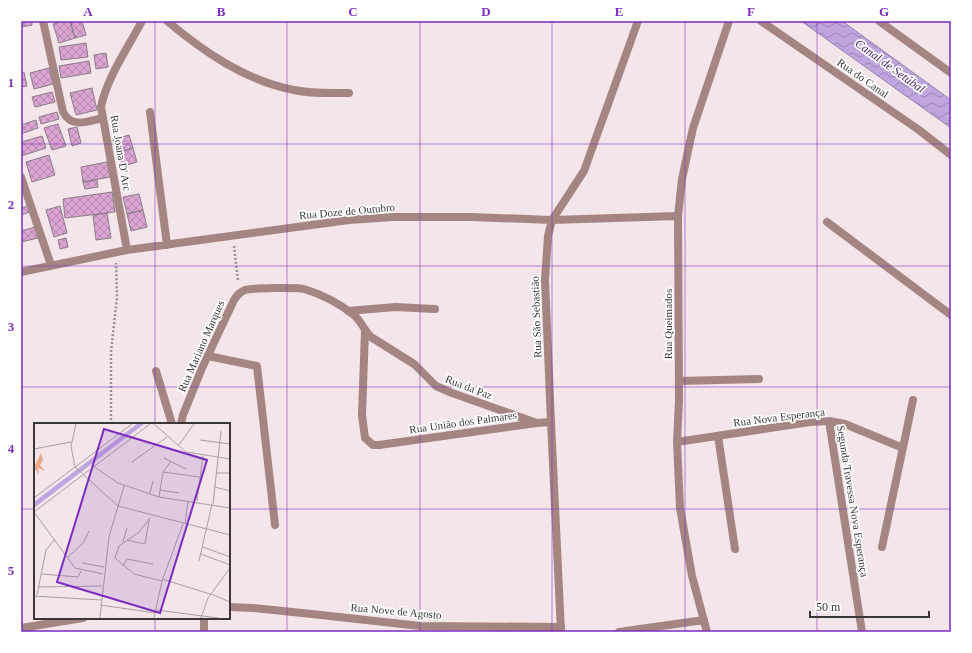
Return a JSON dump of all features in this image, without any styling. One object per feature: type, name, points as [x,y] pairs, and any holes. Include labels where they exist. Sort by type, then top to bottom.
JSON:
[{"type":"street","points":[[43,21],[66,118],[75,122],[84,122],[104,118]]},
{"type":"street","name":"Rua Joana D' Arc","points":[[127,250],[101,106],[103,95],[142,21]]},
{"type":"street","points":[[167,21],[206,51],[237,70],[269,83],[294,90],[322,94],[349,93]]},
{"type":"street","name":"Rua São Sebastião","points":[[561,629],[545,280],[547,248],[552,220],[584,171],[638,21]]},
{"type":"street","name":"Rua Queimados","points":[[707,632],[692,576],[680,508],[677,442],[679,380],[678,216],[682,179],[693,128],[729,21]]},
{"type":"street","name":"Rua do Canal","points":[[761,21],[919,130],[951,155]]},
{"type":"street","points":[[879,21],[951,72]]},
{"type":"street","points":[[150,112],[167,245]]},
{"type":"street","points":[[21,177],[51,266]]},
{"type":"street","name":"Rua Doze de Outubro","points":[[21,272],[127,250],[349,220],[393,217],[470,217],[552,220],[678,216]]},
{"type":"street","points":[[827,222],[951,316]]},
{"type":"street","name":"Rua Mariano Marques","points":[[181,423],[208,356],[234,300],[239,293],[256,288],[303,288]]},
{"type":"street","name":"Rua da Paz","points":[[303,288],[348,311],[361,322],[365,331],[381,344],[414,364],[436,386],[537,423]]},
{"type":"street","points":[[348,311],[395,307],[435,308]]},
{"type":"street","name":"Rua União dos Palmares","points":[[365,331],[362,415],[363,431],[368,442],[379,445],[551,422]]},
{"type":"street","points":[[208,356],[257,366],[275,525]]},
{"type":"street","points":[[156,371],[172,423]]},
{"type":"street","points":[[679,380],[759,380]]},
{"type":"street","points":[[882,547],[913,400]]},
{"type":"street","name":"Rua Nova Esperança","points":[[677,442],[810,422],[829,421],[845,424],[903,448]]},
{"type":"street","name":"Segunda Travessa Nova Esperança","points":[[829,421],[862,632]]},
{"type":"street","points":[[718,436],[735,549]]},
{"type":"street","name":"Rua Nove de Agosto","points":[[230,607],[253,608],[420,626],[561,629]]},
{"type":"street","points":[[21,628],[77,619]]},
{"type":"street","points":[[204,619],[204,632]]},
{"type":"street","points":[[619,632],[704,620]]},
{"type":"path","points":[[233,235],[239,293]]},
{"type":"path","points":[[111,423],[112,352],[118,297],[115,252]]},
{"type":"water","name":"Canal de Setúbal","points":[[801,21],[842,21],[951,100],[951,128]]},
{"type":"building","points":[[21,21],[32,21],[32,25],[21,27]]},
{"type":"building","points":[[70,21],[75,38],[59,43],[53,24]]},
{"type":"building","points":[[70,21],[82,21],[86,35],[75,38]]},
{"type":"building","points":[[86,43],[88,57],[61,60],[59,47]]},
{"type":"building","points":[[106,53],[108,67],[96,69],[94,55]]},
{"type":"building","points":[[89,61],[91,73],[61,78],[59,66]]},
{"type":"building","points":[[49,68],[53,84],[34,89],[30,73]]},
{"type":"building","points":[[24,72],[27,86],[21,87],[21,73]]},
{"type":"building","points":[[92,88],[97,110],[76,115],[70,93]]},
{"type":"building","points":[[52,92],[55,102],[35,107],[32,97]]},
{"type":"building","points":[[57,112],[59,119],[41,124],[39,117]]},
{"type":"building","points":[[36,120],[38,128],[21,134],[21,125]]},
{"type":"building","points":[[58,124],[66,146],[52,150],[44,128]]},
{"type":"building","points":[[77,127],[81,143],[72,146],[68,129]]},
{"type":"building","points":[[129,135],[133,148],[117,153],[113,140]]},
{"type":"building","points":[[42,136],[46,148],[21,156],[21,142]]},
{"type":"building","points":[[133,148],[137,162],[121,167],[117,153]]},
{"type":"building","points":[[49,155],[55,175],[32,182],[26,162]]},
{"type":"building","points":[[107,162],[110,177],[83,182],[81,167]]},
{"type":"building","points":[[97,180],[98,187],[85,189],[83,182]]},
{"type":"building","points":[[112,192],[115,212],[65,218],[63,199]]},
{"type":"building","points":[[139,194],[143,210],[127,214],[123,197]]},
{"type":"building","points":[[29,206],[30,212],[21,215],[21,208]]},
{"type":"building","points":[[60,206],[67,233],[54,237],[46,210]]},
{"type":"building","points":[[143,210],[147,227],[131,231],[127,214]]},
{"type":"building","points":[[107,213],[111,238],[96,240],[93,215]]},
{"type":"building","points":[[35,227],[38,238],[21,242],[21,231]]},
{"type":"building","points":[[66,238],[68,247],[60,249],[58,240]]}]
